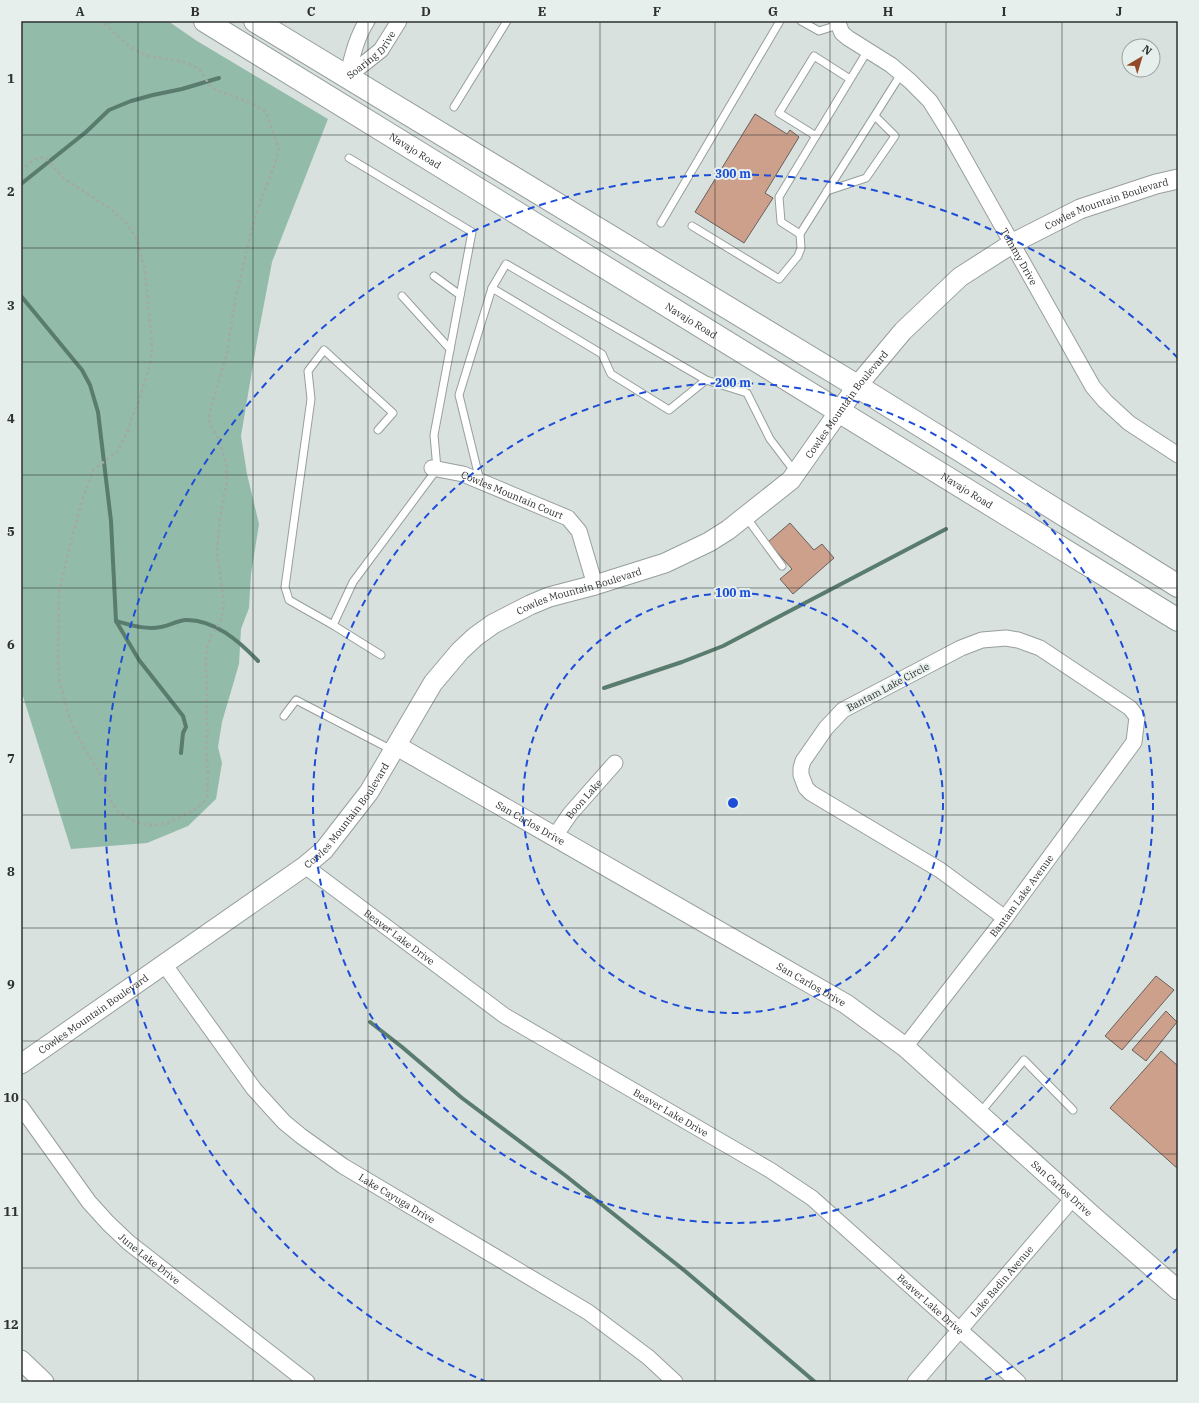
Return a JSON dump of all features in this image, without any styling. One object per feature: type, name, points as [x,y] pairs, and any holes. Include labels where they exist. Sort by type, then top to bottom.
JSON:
[{"type":"main road","name":"Navajo Road","points":[[205,21],[1178,620]]},
{"type":"main road","points":[[228,21],[329,80],[347,77]]},
{"type":"main road","points":[[254,21],[857,386],[1178,586]]},
{"type":"street","name":"Soaring Drive","points":[[347,77],[356,44],[367,21]]},
{"type":"street","name":"Soaring Drive","points":[[347,77],[381,50],[398,21]]},
{"type":"street","name":"Tommy Drive","points":[[838,23],[842,33],[910,80],[930,102],[1013,243],[1093,387],[1105,401],[1129,423],[1178,455]]},
{"type":"street","name":"Cowles Mountain Boulevard","points":[[21,1064],[305,866],[324,850],[369,792],[433,683],[445,666],[475,637],[492,624],[530,604],[659,565],[687,554],[709,542],[746,517],[792,480],[857,386],[903,331],[956,281],[1013,243],[1080,209],[1156,184],[1178,179]]},
{"type":"street","name":"Cowles Mountain Court","points":[[435,468],[463,474],[568,518],[579,531],[595,585]]},
{"type":"street","name":"Bantam Lake Circle","points":[[1005,918],[940,870],[811,793],[803,782],[801,768],[810,749],[826,728],[843,710],[961,648],[994,638],[1018,640],[1040,648],[1130,708],[1136,717],[1134,742]]},
{"type":"street","name":"Bantam Lake Avenue","points":[[905,1047],[1005,918],[1134,742]]},
{"type":"street","name":"San Carlos Drive","points":[[395,748],[555,836],[846,1004],[905,1047],[1178,1290]]},
{"type":"street","name":"Boon Lake","points":[[555,836],[570,814],[614,764]]},
{"type":"street","name":"Beaver Lake Drive","points":[[305,866],[505,1016],[764,1166],[812,1198],[1018,1382]]},
{"type":"street","name":"Lake Cayuga Drive","points":[[164,964],[254,1089],[274,1111],[301,1136],[343,1166],[588,1312],[648,1357],[675,1382]]},
{"type":"street","name":"June Lake Drive","points":[[21,1107],[89,1202],[108,1223],[128,1242],[307,1382]]},
{"type":"street","name":"Lake Badin Avenue","points":[[915,1382],[1073,1198]]},
{"type":"street","points":[[21,1360],[44,1382]]},
{"type":"lane","points":[[454,107],[507,21]]},
{"type":"lane","points":[[661,223],[780,21]]},
{"type":"lane","points":[[801,21],[818,31],[838,23]]},
{"type":"lane","points":[[800,234],[781,222],[779,197],[868,50]]},
{"type":"lane","points":[[816,136],[778,113],[814,56],[850,79]]},
{"type":"lane","points":[[692,226],[779,279],[798,256],[800,248],[800,234],[901,74]]},
{"type":"lane","points":[[827,191],[866,178],[895,136],[875,116]]},
{"type":"lane","points":[[333,625],[353,582],[435,468],[434,435],[472,232],[349,158]]},
{"type":"lane","points":[[480,481],[459,395],[492,288],[506,264],[706,380],[747,393],[770,440],[796,473]]},
{"type":"lane","points":[[434,276],[460,295]]},
{"type":"lane","points":[[492,288],[602,354],[611,374],[669,410],[706,380]]},
{"type":"lane","points":[[402,296],[450,349]]},
{"type":"lane","points":[[378,430],[393,413],[324,350],[308,370],[311,399],[285,587],[289,600],[333,625],[382,656]]},
{"type":"lane","points":[[746,517],[782,566]]},
{"type":"lane","points":[[284,716],[296,700],[395,748]]},
{"type":"lane","points":[[979,1114],[1024,1060],[1073,1110]]},
{"type":"path","points":[[21,171],[35,159],[42,157],[46,158],[63,178],[111,210],[128,225],[137,240],[145,270],[152,345],[150,364],[138,404],[132,414],[129,428],[118,451],[93,470],[82,500],[59,592],[58,663],[60,684],[75,731],[106,785],[111,801],[118,812],[134,821],[156,825],[167,823],[199,807],[207,797],[208,772],[206,747],[208,729],[206,715],[206,661],[207,647],[221,620],[224,605],[217,552],[220,518],[227,481],[226,462],[218,438],[209,423],[209,415],[227,353],[235,301],[252,228],[279,149],[266,112],[253,104],[223,93],[210,86],[206,76],[197,68],[189,64],[177,60],[149,56],[140,52],[116,36],[101,21]]},
{"type":"green space","points":[[21,21],[168,21],[197,41],[328,119],[272,262],[241,436],[247,474],[259,524],[251,574],[249,608],[241,629],[239,664],[222,722],[218,747],[222,763],[216,799],[188,826],[147,843],[71,849],[21,690]]},
{"type":"building","points":[[755,114],[787,134],[790,130],[799,137],[765,193],[773,198],[744,243],[695,212]]},
{"type":"building","points":[[790,523],[814,550],[822,544],[834,558],[793,594],[780,579],[792,569],[768,542]]},
{"type":"building","points":[[1156,976],[1174,990],[1122,1050],[1105,1036]]},
{"type":"building","points":[[1166,1011],[1177,1022],[1146,1061],[1132,1050]]},
{"type":"building","points":[[1161,1051],[1178,1066],[1178,1169],[1110,1108]]},
{"type":"waterway","points":[[21,184],[86,132],[109,110],[131,101],[182,89],[219,78]]},
{"type":"waterway","points":[[21,296],[82,370],[90,385],[98,412],[111,521],[116,621],[139,660],[183,716],[186,727],[183,733],[181,753]]},
{"type":"waterway","points":[[604,688],[682,662],[723,646],[946,529]]},
{"type":"waterway","points":[[116,621],[138,627],[149,628],[155,628],[185,620],[206,623],[216,627],[234,639],[258,661]]},
{"type":"waterway","points":[[370,1022],[462,1098],[566,1176],[685,1271],[815,1382]]}]
